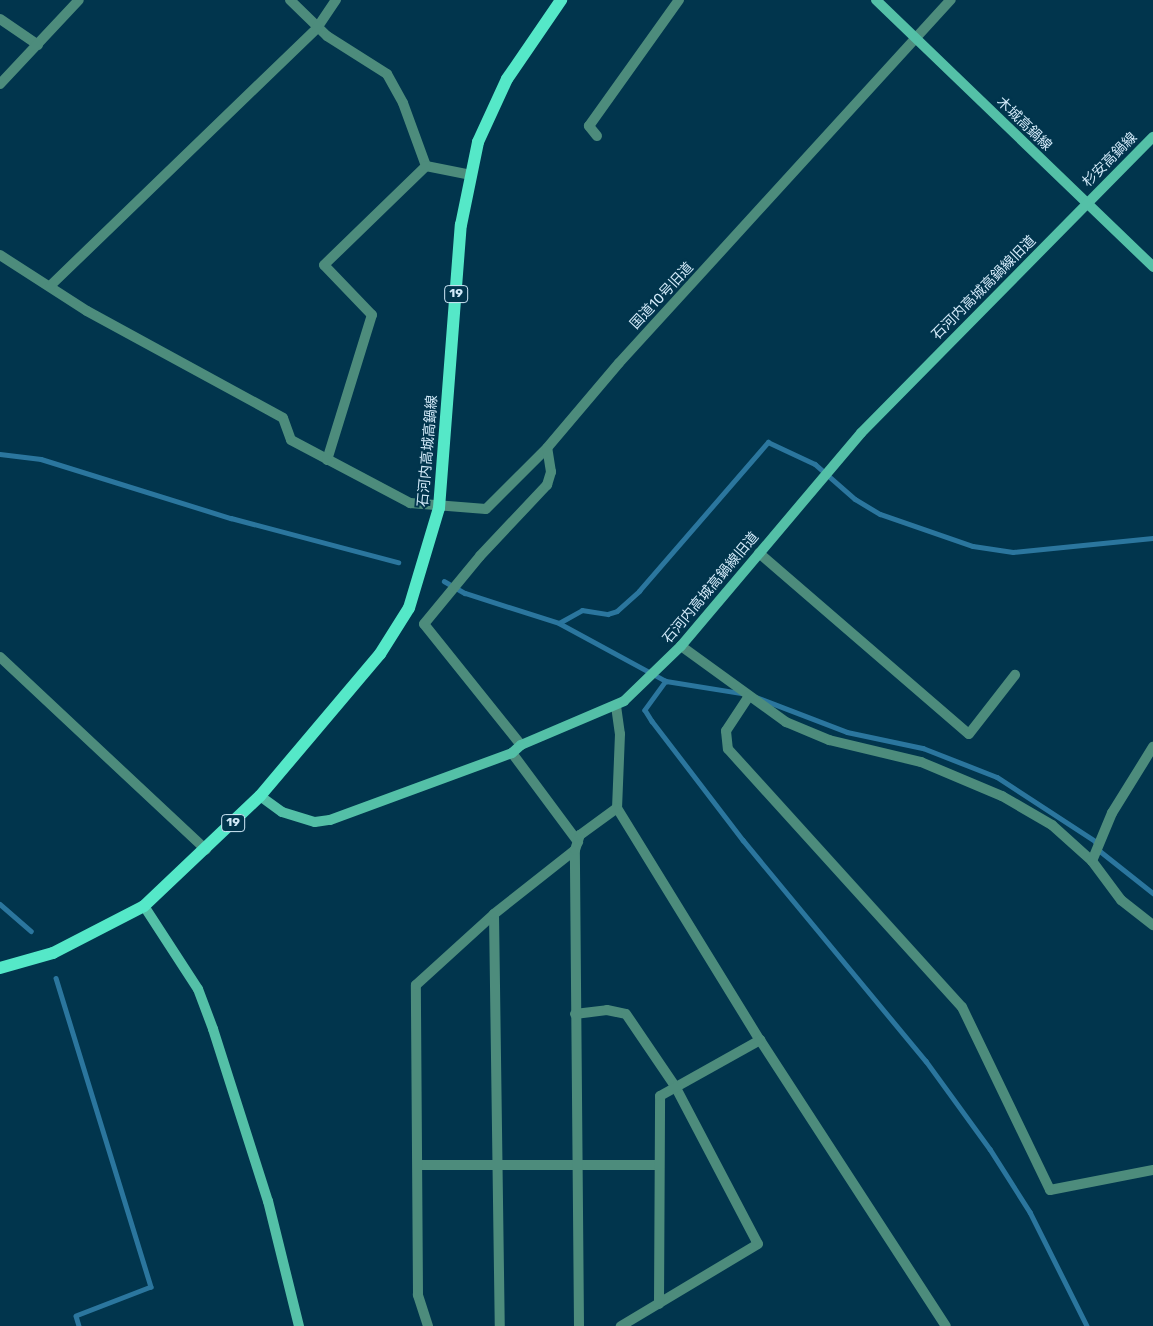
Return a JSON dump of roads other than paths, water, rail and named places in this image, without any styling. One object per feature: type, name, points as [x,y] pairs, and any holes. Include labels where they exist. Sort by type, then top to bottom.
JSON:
[{"type":"main road","name":"石河内高城高鍋線","points":[[0,968],[53,953],[144,906],[206,850],[260,796],[380,654],[405,616],[439,508],[461,224],[478,142],[507,79],[562,0]]},
{"type":"street","points":[[0,84],[79,0]]},
{"type":"street","points":[[290,0],[317,28],[387,74],[403,103],[426,166]]},
{"type":"street","points":[[50,286],[317,28],[336,0]]},
{"type":"street","points":[[597,136],[589,126],[680,0]]},
{"type":"street","name":"木城高鍋線","points":[[876,0],[1153,267]]},
{"type":"street","name":"国道10号旧道","points":[[0,255],[87,311],[283,418],[291,440],[327,460],[410,503],[439,508],[486,509],[548,448],[619,363],[951,0]]},
{"type":"street","points":[[0,20],[38,45]]},
{"type":"street","name":"杉安高鍋線","points":[[1087,203],[1153,137]]},
{"type":"street","points":[[426,166],[471,174]]},
{"type":"street","points":[[327,460],[372,315],[324,265],[426,166]]},
{"type":"street","name":"石河内高城高鍋線旧道","points":[[260,796],[282,812],[315,822],[330,820],[512,753],[521,745],[616,706],[681,646],[861,433],[1087,203]]},
{"type":"street","points":[[521,745],[424,624],[450,597],[480,556],[547,485],[551,472],[548,448]]},
{"type":"street","points":[[759,553],[969,734],[1015,675]]},
{"type":"street","points":[[681,646],[786,722],[829,740],[922,762],[1002,796],[1052,825],[1092,861],[1121,900],[1153,925]]},
{"type":"street","points":[[0,657],[206,850]]},
{"type":"street","points":[[749,696],[726,731],[728,749],[962,1007],[1050,1190],[1153,1170]]},
{"type":"street","points":[[616,706],[620,734],[618,808],[760,1040],[946,1326]]},
{"type":"street","points":[[1092,861],[1112,813],[1153,747]]},
{"type":"street","points":[[512,753],[576,846],[575,1014],[579,1326]]},
{"type":"street","points":[[428,1326],[418,1295],[419,1165],[416,985],[494,914],[576,846],[600,818],[618,808]]},
{"type":"street","points":[[144,906],[198,989],[213,1029],[268,1201],[299,1326]]},
{"type":"street","points":[[494,914],[500,1326]]},
{"type":"street","points":[[575,1014],[607,1010],[626,1014],[676,1086],[758,1244],[621,1326]]},
{"type":"street","points":[[659,1304],[660,1096],[760,1040]]},
{"type":"street","points":[[419,1165],[578,1162],[660,1165]]},
{"type":"waterway","points":[[559,623],[582,610],[608,614],[617,611],[639,591],[768,442],[815,464],[855,499],[880,514],[973,546],[1013,552],[1153,538]]},
{"type":"waterway","points":[[0,454],[41,459],[231,518],[398,562]]},
{"type":"waterway","points":[[444,581],[465,593],[559,623],[666,681],[741,693]]},
{"type":"waterway","points":[[666,681],[645,710],[652,721],[743,840],[926,1061],[990,1149],[1030,1212],[1087,1326]]},
{"type":"waterway","points":[[756,697],[847,732],[923,748],[997,777],[1095,841],[1100,851],[1153,893]]},
{"type":"waterway","points":[[0,904],[31,931]]},
{"type":"waterway","points":[[56,978],[151,1287],[76,1316],[79,1326]]}]
